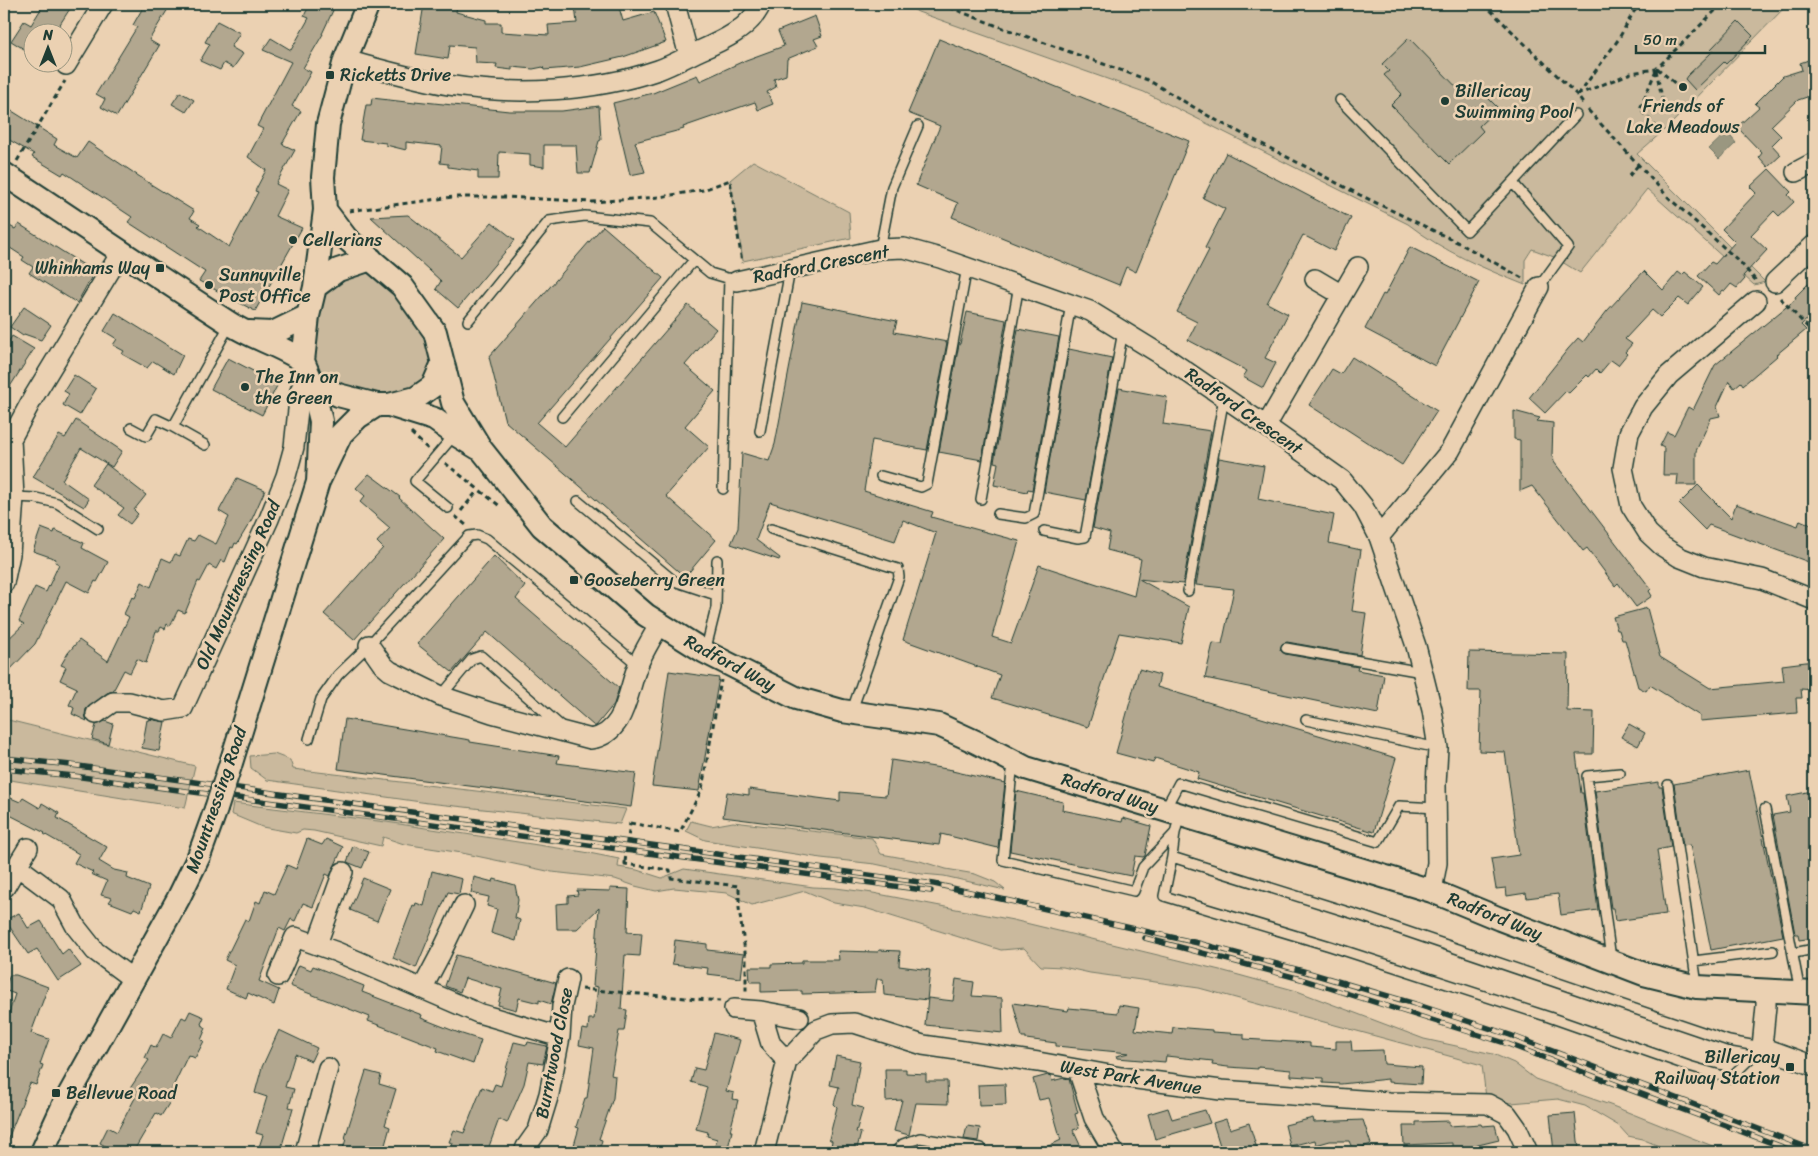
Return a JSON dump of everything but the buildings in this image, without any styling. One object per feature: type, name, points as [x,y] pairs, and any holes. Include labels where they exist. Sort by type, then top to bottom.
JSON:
[{"type":"street","points":[[72,55],[103,4]]},
{"type":"street","name":"Mountnessing Road","points":[[318,482],[321,421],[308,371],[308,316],[315,287],[325,210],[323,177],[328,124],[345,60],[368,4]]},
{"type":"street","points":[[675,4],[689,56]]},
{"type":"street","points":[[345,60],[392,73],[449,85],[500,90],[566,90],[658,70],[719,42],[740,30],[757,12],[761,4]]},
{"type":"street","points":[[1796,172],[1814,164]]},
{"type":"street","name":"Mountnessing Road","points":[[6,176],[238,328],[288,351],[308,371],[338,395],[383,405]]},
{"type":"street","points":[[325,210],[347,239],[402,286],[435,332],[443,362]]},
{"type":"street","points":[[1814,246],[1719,334],[1669,375],[1643,407],[1629,433],[1623,468],[1631,506],[1648,532],[1662,546],[1679,557],[1704,567],[1762,579],[1814,600]]},
{"type":"street","name":"Radford Crescent","points":[[733,279],[880,250],[904,248],[967,267],[1090,311],[1168,359],[1342,480],[1363,506],[1378,537],[1401,600],[1423,672],[1432,710],[1438,748],[1437,863],[1432,891]]},
{"type":"street","points":[[4,583],[10,554],[14,497],[7,439],[122,251]]},
{"type":"street","points":[[315,287],[338,270],[371,259]]},
{"type":"street","points":[[1266,426],[1358,267]]},
{"type":"street","points":[[1315,278],[1342,295]]},
{"type":"street","points":[[1378,537],[1450,451],[1539,287]]},
{"type":"street","points":[[238,328],[273,333],[308,316]]},
{"type":"street","name":"Mountnessing Road","points":[[42,1152],[64,1104],[134,980],[199,856],[230,766],[318,482],[341,434],[358,418],[383,405],[416,398],[433,386],[443,362]]},
{"type":"street","name":"Radford Way","points":[[443,362],[453,403],[481,449],[542,526],[646,615],[714,657],[796,698],[854,704],[938,725],[1026,768],[1173,819],[1432,891],[1644,974],[1698,987],[1807,992]]},
{"type":"street","name":"Old Mountnessing Road","points":[[96,714],[114,702],[129,702],[164,711],[183,708],[269,519],[286,476],[295,439],[300,391],[308,371]]},
{"type":"street","name":"Radford Way","points":[[383,405],[434,419],[481,449]]},
{"type":"street","points":[[369,645],[390,672],[441,696],[492,713],[591,739],[608,733],[619,718],[629,696],[638,665],[660,623]]},
{"type":"street","points":[[5,887],[28,848]]},
{"type":"street","points":[[17,866],[61,899],[76,928],[95,951],[134,980]]},
{"type":"street","points":[[317,944],[343,872]]},
{"type":"street","points":[[422,989],[464,905]]},
{"type":"street","points":[[278,976],[295,937],[317,944],[478,1014],[560,1037]]},
{"type":"street","name":"Burntwood Close","points":[[524,1152],[538,1130],[547,1103],[560,1037],[562,1006],[567,983]]},
{"type":"street","points":[[1766,990],[1762,1047],[1814,1066]]},
{"type":"street","points":[[747,1010],[799,1018]]},
{"type":"street","points":[[747,1010],[771,1044],[787,1061],[764,1152]]},
{"type":"street","name":"West Park Avenue","points":[[787,1061],[816,1030],[832,1024],[854,1023],[923,1045],[1038,1062],[1078,1070],[1221,1090],[1389,1102],[1488,1104],[1507,1114],[1517,1128],[1528,1152]]},
{"type":"street","points":[[304,1152],[328,1068]]},
{"type":"street","points":[[1078,1070],[1094,1118],[1114,1152]]},
{"type":"lane","points":[[1340,100],[1467,230],[1576,115]]},
{"type":"lane","points":[[880,250],[892,187],[918,126]]},
{"type":"lane","points":[[1513,183],[1568,247],[1539,287]]},
{"type":"lane","points":[[468,321],[549,221],[585,216],[650,223],[710,273],[733,279],[723,488]]},
{"type":"lane","points":[[562,417],[694,260]]},
{"type":"lane","points":[[881,476],[921,487],[927,484],[967,267]]},
{"type":"lane","points":[[760,431],[790,269]]},
{"type":"lane","points":[[981,499],[1019,285]]},
{"type":"lane","points":[[998,514],[1026,518],[1034,514],[1071,304]]},
{"type":"lane","points":[[173,427],[238,328]]},
{"type":"lane","points":[[1044,530],[1078,538],[1085,536],[1123,332]]},
{"type":"lane","points":[[1188,592],[1224,397]]},
{"type":"lane","points":[[131,428],[146,436],[156,419],[205,445]]},
{"type":"lane","points":[[448,508],[415,481],[455,434]]},
{"type":"lane","points":[[14,497],[36,498],[57,503],[98,529]]},
{"type":"lane","points":[[578,502],[674,581],[716,595]]},
{"type":"lane","points":[[771,528],[898,569],[899,577],[854,704]]},
{"type":"lane","points":[[309,739],[321,699],[338,675],[369,645],[469,536],[477,535],[487,539],[638,665]]},
{"type":"lane","points":[[714,657],[717,560]]},
{"type":"lane","points":[[1286,648],[1423,672]]},
{"type":"lane","points":[[441,696],[472,658],[481,656],[568,732]]},
{"type":"lane","points":[[1306,720],[1438,748]]},
{"type":"lane","points":[[1013,762],[1003,860],[1134,891],[1143,867],[1173,819]]},
{"type":"lane","points":[[1611,962],[1587,776],[1620,773]]},
{"type":"lane","points":[[1436,808],[1399,806],[1378,842],[1178,783],[1173,819],[1172,857],[1164,896],[1330,946],[1730,1078],[1762,1047]]},
{"type":"lane","points":[[1668,785],[1698,987]]},
{"type":"lane","points":[[1765,809],[1794,953],[1807,992]]},
{"type":"lane","points":[[1172,857],[1364,917],[1729,1041],[1762,1047]]},
{"type":"lane","points":[[1794,953],[1814,949]]},
{"type":"lane","points":[[1694,961],[1773,951]]},
{"type":"lane","points":[[895,1152],[903,1144],[920,1138],[981,1148]]},
{"type":"path","points":[[941,4],[1148,80],[1212,118],[1539,287]]},
{"type":"path","points":[[1484,4],[1577,95],[1669,198],[1740,262],[1766,290],[1814,334]]},
{"type":"path","points":[[1577,95],[1618,40],[1640,4]]},
{"type":"path","points":[[1656,127],[1640,109],[1657,68],[1722,4]]},
{"type":"path","points":[[1577,95],[1631,73],[1657,68]]},
{"type":"path","points":[[1657,68],[1678,86]]},
{"type":"path","points":[[1657,68],[1666,111]]},
{"type":"path","points":[[6,176],[68,77],[67,72]]},
{"type":"path","points":[[1629,176],[1640,164]]},
{"type":"path","points":[[442,461],[507,511]]},
{"type":"path","points":[[456,516],[478,490]]},
{"type":"path","points":[[448,508],[477,535]]},
{"type":"path","points":[[714,657],[702,789],[680,832],[630,823],[625,864],[670,870],[671,878],[740,886],[740,908],[746,958],[747,1010]]},
{"type":"path","points":[[567,983],[734,1002],[747,1010]]},
{"type":"shaded area","points":[[904,4],[1788,4],[1670,125],[1637,154],[1765,282],[1754,285],[1647,189],[1580,273],[1554,257],[1532,249],[1525,260],[1525,285],[1464,259],[1408,224],[1144,92],[918,12]]},
{"type":"shaded area","points":[[1727,132],[1736,143],[1719,159],[1709,149]]},
{"type":"shaded area","points":[[753,161],[849,212],[851,238],[743,261],[730,180]]},
{"type":"shaded area","points":[[367,263],[394,289],[425,333],[435,362],[423,380],[415,386],[407,391],[388,396],[360,394],[314,378],[311,317],[318,289]]},
{"type":"shaded area","points":[[4,719],[195,766],[185,808],[4,779]]},
{"type":"shaded area","points":[[274,754],[290,760],[293,769],[626,809],[620,824],[428,803],[267,780],[251,768],[250,756]]},
{"type":"shaded area","points":[[233,803],[386,822],[584,852],[619,859],[618,867],[637,870],[662,878],[684,869],[813,887],[873,893],[1013,920],[1224,971],[1297,991],[1424,1039],[1493,1054],[1514,1063],[1535,1079],[1610,1105],[1715,1147],[1722,1152],[1673,1152],[1642,1139],[1628,1136],[1619,1126],[1585,1106],[1558,1099],[1511,1103],[1486,1098],[1482,1065],[1199,988],[1090,973],[1063,967],[1041,966],[1024,948],[1001,950],[865,908],[834,903],[805,891],[752,905],[727,893],[674,888],[656,891],[615,879],[552,872],[462,853],[404,844],[383,837],[381,846],[314,831],[303,830],[296,833],[262,827],[231,814]]},
{"type":"shaded area","points":[[691,821],[711,826],[733,822],[872,838],[881,854],[975,874],[995,882],[1005,890],[944,876],[922,874],[875,864],[821,858],[705,840],[686,831]]},
{"type":"railway","points":[[4,758],[71,765],[934,884],[1198,943],[1415,1004],[1510,1035],[1814,1150]]},
{"type":"railway","points":[[4,769],[74,776],[931,891]]},
{"type":"railway","points":[[1145,938],[1301,979],[1508,1044],[1796,1152]]},
{"type":"place","name":"Ricketts Drive","points":[[330,75]]},
{"type":"place","name":"Friends of Lake Meadows","points":[[1683,87]]},
{"type":"place","name":"Billericay Swimming Pool","points":[[1445,101]]},
{"type":"place","name":"Cellerians","points":[[293,240]]},
{"type":"place","name":"Whinhams Way","points":[[160,268]]},
{"type":"place","name":"Sunnyville Post Office","points":[[209,285]]},
{"type":"place","name":"The Inn on the Green","points":[[245,387]]},
{"type":"place","name":"Gooseberry Green","points":[[574,580]]},
{"type":"place","name":"Billericay Railway Station","points":[[1790,1067]]},
{"type":"place","name":"Bellevue Road","points":[[56,1093]]}]
